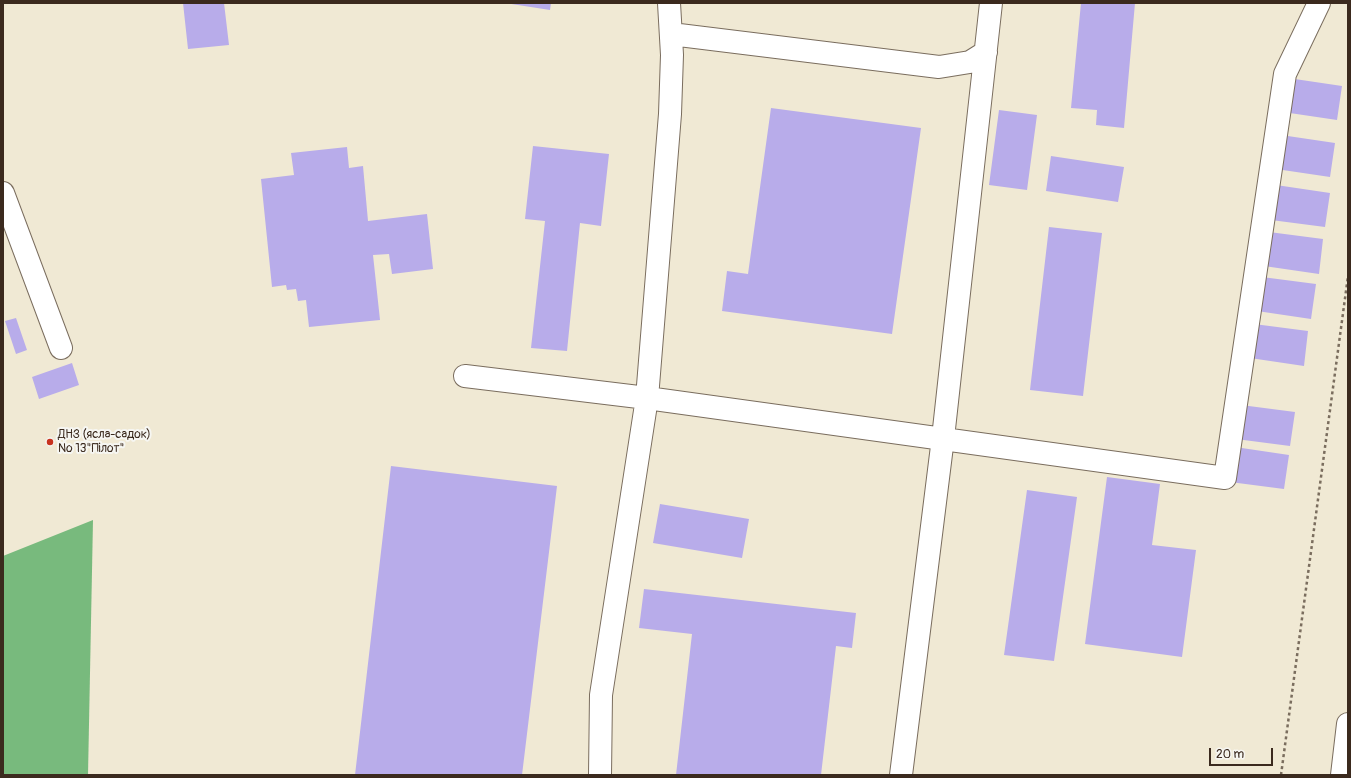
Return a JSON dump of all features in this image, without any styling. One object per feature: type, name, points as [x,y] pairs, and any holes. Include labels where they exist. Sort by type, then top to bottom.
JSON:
[{"type":"main road","points":[[600,775],[601,695],[647,398],[670,114],[672,55],[668,3]]},
{"type":"main road","points":[[901,775],[943,438],[991,3]]},
{"type":"main road","points":[[464,376],[647,398],[1225,478],[1285,74],[1319,3]]},
{"type":"main road","points":[[671,34],[939,67],[970,62],[986,52]]},
{"type":"main road","points":[[3,193],[61,348]]},
{"type":"main road","points":[[1344,772],[1348,724]]},
{"type":"path","points":[[1281,775],[1348,276]]},
{"type":"green space","points":[[93,520],[88,775],[3,775],[3,556]]},
{"type":"building","points":[[183,3],[224,3],[229,45],[188,49]]},
{"type":"building","points":[[505,3],[551,3],[550,10]]},
{"type":"building","points":[[1081,3],[1135,3],[1124,128],[1096,125],[1097,110],[1071,108]]},
{"type":"building","points":[[1288,78],[1342,86],[1337,120],[1283,112]]},
{"type":"building","points":[[771,108],[921,128],[892,334],[722,311],[727,271],[748,274]]},
{"type":"building","points":[[999,110],[1037,115],[1027,190],[989,185]]},
{"type":"building","points":[[1281,135],[1335,143],[1330,177],[1276,169]]},
{"type":"building","points":[[533,146],[609,154],[601,226],[580,223],[567,351],[531,348],[545,221],[525,219]]},
{"type":"building","points":[[347,147],[349,168],[363,166],[368,221],[427,214],[433,269],[392,274],[389,254],[373,255],[380,320],[309,327],[306,300],[298,301],[296,289],[287,290],[286,285],[272,287],[261,179],[294,175],[291,153]]},
{"type":"building","points":[[1051,156],[1124,167],[1118,202],[1046,191]]},
{"type":"building","points":[[1276,185],[1330,193],[1325,227],[1271,220]]},
{"type":"building","points":[[1049,227],[1102,233],[1083,396],[1030,390]]},
{"type":"building","points":[[1269,232],[1323,239],[1319,274],[1264,266]]},
{"type":"building","points":[[1262,277],[1316,284],[1311,319],[1257,311]]},
{"type":"building","points":[[16,318],[27,350],[16,354],[5,321]]},
{"type":"building","points":[[1254,324],[1308,331],[1304,366],[1250,358]]},
{"type":"building","points":[[72,363],[79,385],[39,399],[32,377]]},
{"type":"building","points":[[1241,405],[1295,412],[1290,446],[1236,439]]},
{"type":"building","points":[[1235,447],[1289,455],[1284,489],[1230,482]]},
{"type":"building","points":[[391,466],[557,486],[522,775],[355,775]]},
{"type":"building","points":[[1107,477],[1160,484],[1152,545],[1196,550],[1182,657],[1085,644]]},
{"type":"building","points":[[1027,490],[1077,497],[1054,661],[1004,655]]},
{"type":"building","points":[[660,504],[749,519],[742,558],[653,543]]},
{"type":"building","points":[[644,589],[856,613],[852,648],[836,646],[821,775],[676,775],[692,634],[639,628]]},
{"type":"place","name":"ДНЗ (ясла-садок) № 13\"Пілот\"","points":[[50,442]]}]
